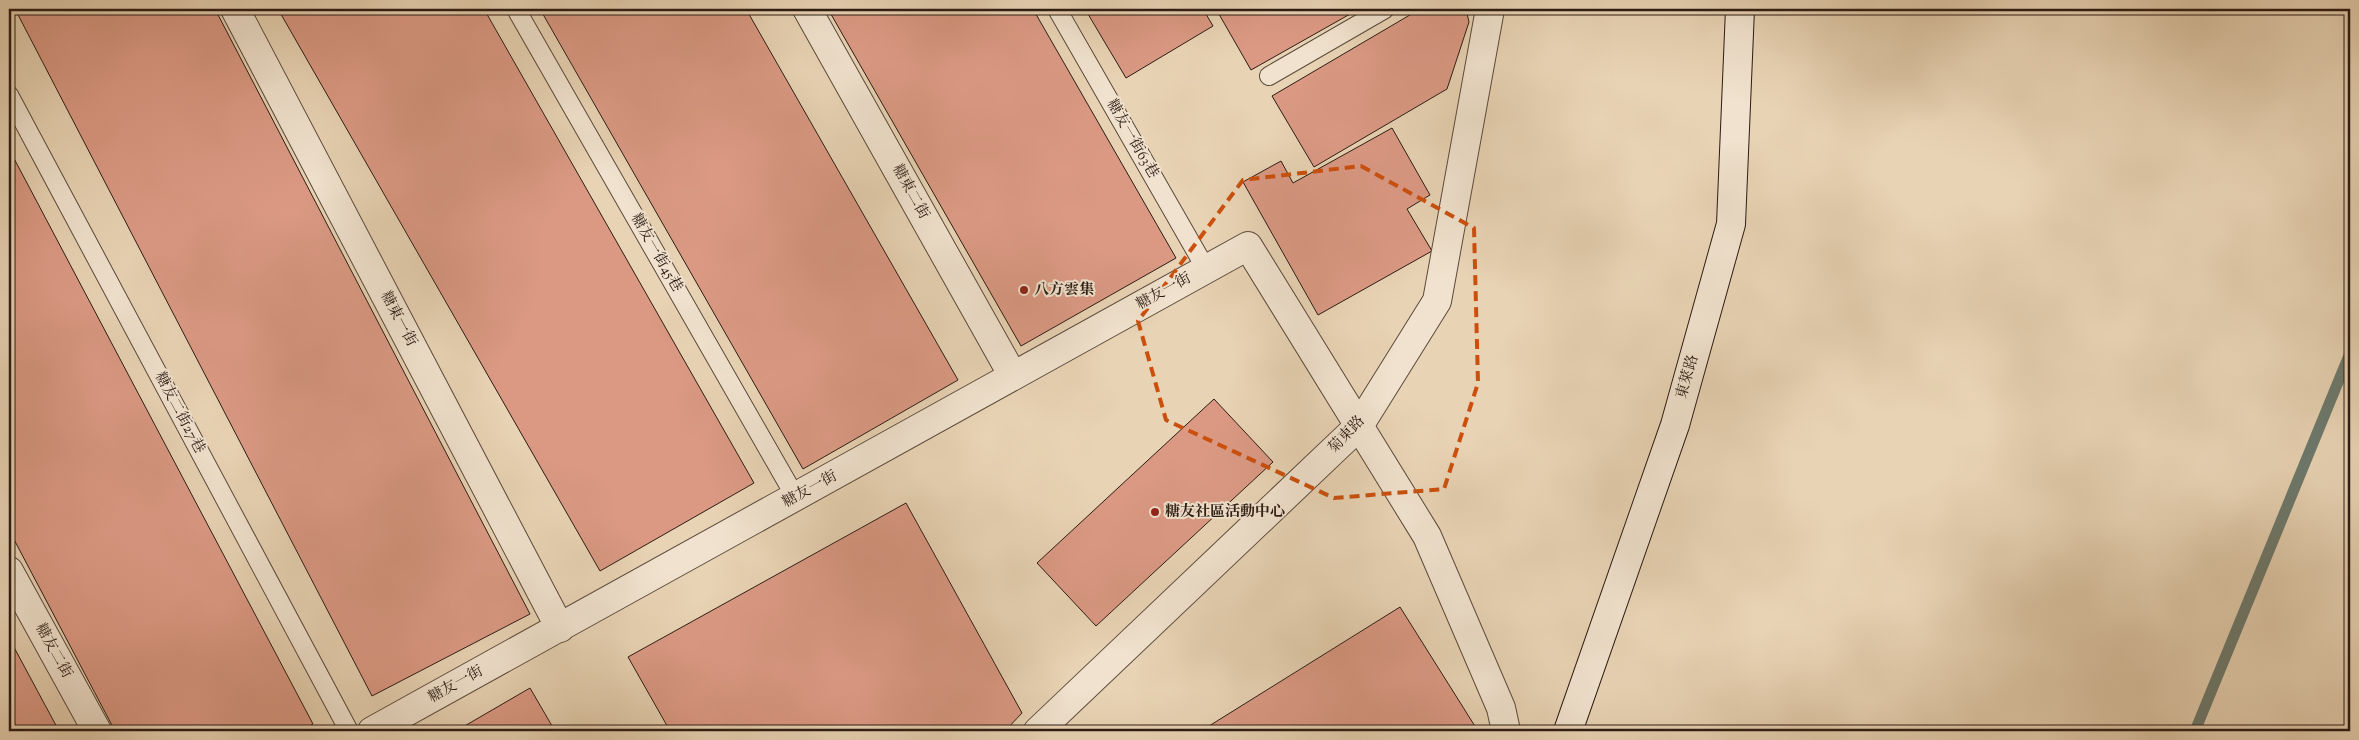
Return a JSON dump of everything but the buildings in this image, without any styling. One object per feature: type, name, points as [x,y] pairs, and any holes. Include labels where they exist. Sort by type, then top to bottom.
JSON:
[{"type":"street","name":"糖東一街","points":[[235,9],[560,628]]},
{"type":"street","name":"糖東二街","points":[[807,9],[1013,376]]},
{"type":"street","name":"菊東路","points":[[1049,728],[1359,426],[1437,301],[1490,9]]},
{"type":"street","name":"東萊路","points":[[1568,731],[1675,425],[1731,224],[1740,9]]},
{"type":"street","name":"糖友一街","points":[[372,731],[796,498],[1248,246],[1359,426]]},
{"type":"street","points":[[1359,426],[1427,536],[1501,708],[1506,731]]},
{"type":"street","name":"糖友二街","points":[[9,571],[97,731]]},
{"type":"lane","name":"糖友一街45巷","points":[[516,9],[796,498]]},
{"type":"lane","name":"糖友一街63巷","points":[[1057,9],[1206,269]]},
{"type":"lane","points":[[1269,76],[1385,9]]},
{"type":"lane","name":"糖友二街27巷","points":[[9,95],[349,731]]},
{"type":"highlighted area","points":[[1361,166],[1474,228],[1478,383],[1444,489],[1334,498],[1166,420],[1138,321],[1243,180]]},
{"type":"waterway","points":[[2195,731],[2350,353]]},
{"type":"place","name":"八方雲集","points":[[1024,290]]},
{"type":"place","name":"糖友社區活動中心","points":[[1155,512]]}]
